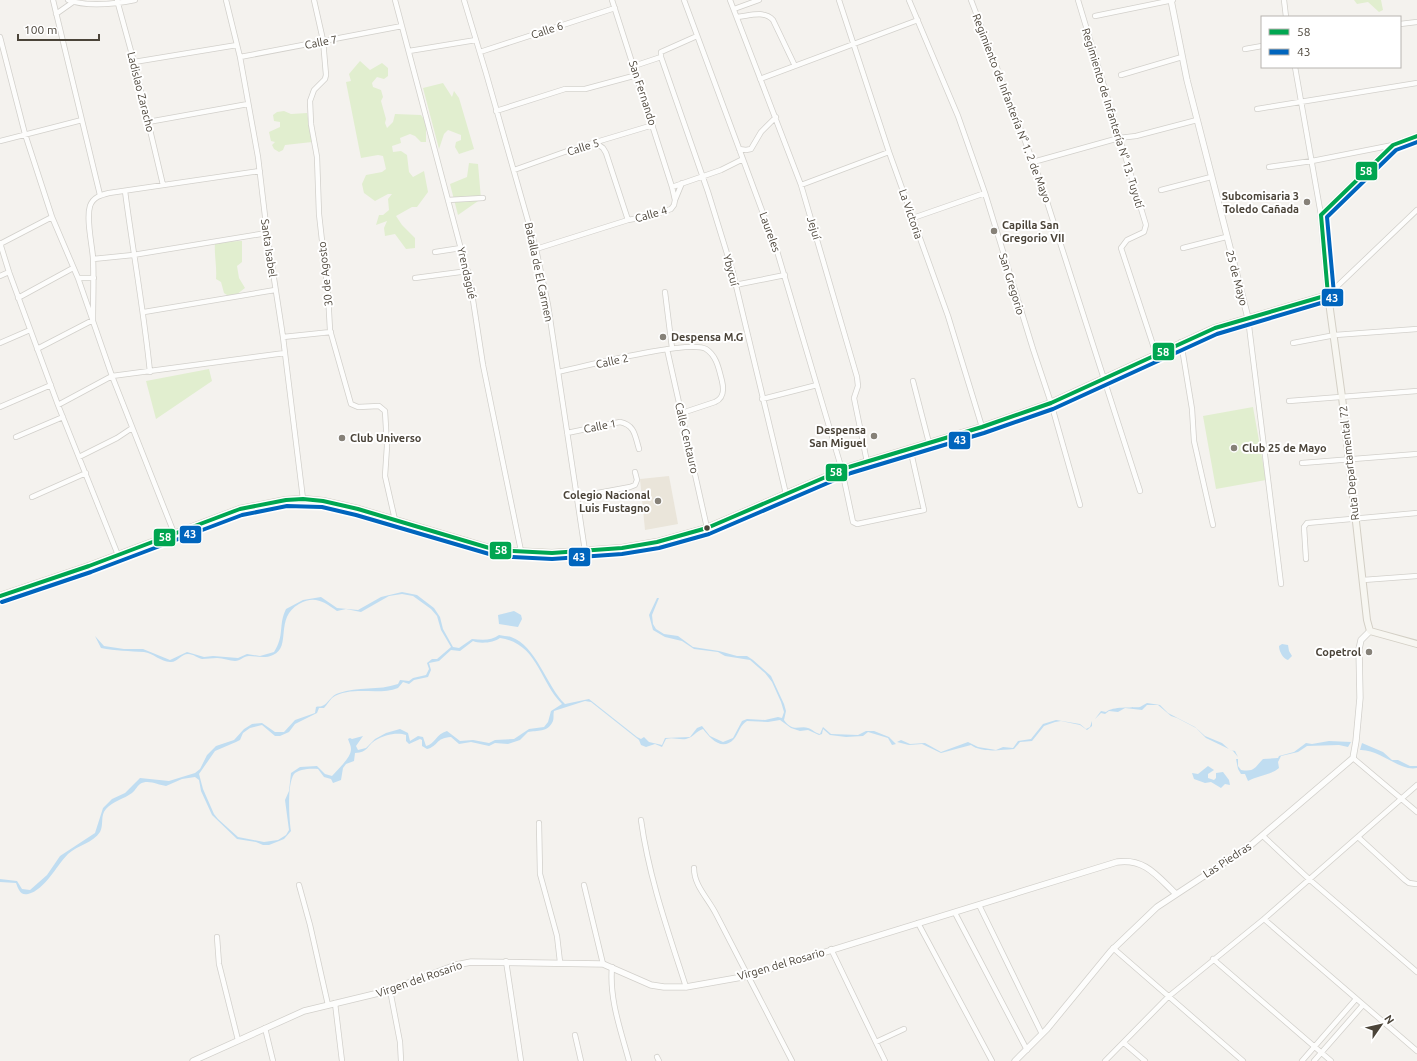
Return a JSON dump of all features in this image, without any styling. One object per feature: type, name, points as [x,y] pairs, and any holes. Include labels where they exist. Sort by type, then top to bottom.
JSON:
[{"type":"main road","points":[[0,596],[118,555],[240,509],[263,503],[303,498],[324,501],[395,520],[496,550],[552,553],[585,551],[657,542],[707,528],[842,470],[982,427],[1051,403],[1181,342],[1215,328],[1328,295]]},
{"type":"main road","name":"Ruta Departamental 72","points":[[1328,295],[1342,397],[1366,614],[1370,631]]},
{"type":"main road","points":[[1370,631],[1417,644]]},
{"type":"street","points":[[53,0],[100,195]]},
{"type":"street","points":[[68,0],[73,2],[118,2],[136,0]]},
{"type":"street","name":"Santa Isabel","points":[[226,0],[240,57],[260,171],[274,290],[283,337],[303,498]]},
{"type":"street","name":"30 de Agosto","points":[[314,0],[323,40],[326,75],[325,79],[314,90],[310,101],[311,124],[317,157],[319,214],[330,332],[351,404],[358,407],[379,406],[385,411],[387,446],[385,476],[395,520]]},
{"type":"street","name":"Yrendagüé","points":[[395,0],[468,271],[483,365],[521,551]]},
{"type":"street","name":"Batalla de El Carmen","points":[[464,0],[536,249],[548,305],[585,551]]},
{"type":"street","name":"San Fernando","points":[[612,0],[672,187]]},
{"type":"street","name":"Laureles","points":[[684,0],[785,275],[842,470],[851,518],[856,524],[922,512],[925,508],[910,448]]},
{"type":"street","name":"Jejuí","points":[[730,0],[776,117],[801,186],[857,377],[858,386],[854,398],[866,462]]},
{"type":"street","points":[[734,9],[759,0]]},
{"type":"street","name":"La Victoria","points":[[839,0],[889,152],[948,316],[982,427]]},
{"type":"street","name":"San Gregorio","points":[[909,0],[958,116],[985,193],[1032,349],[1051,403],[1080,505]]},
{"type":"street","name":"Regimiento de Infantería N° 1. 2 de Mayo","points":[[971,0],[1033,162],[1140,491]]},
{"type":"street","name":"Regimiento de Infantería N° 13. Tuyutí","points":[[1078,0],[1146,225],[1146,228],[1141,234],[1127,240],[1121,248],[1156,354]]},
{"type":"street","points":[[1095,16],[1172,0]]},
{"type":"street","name":"25 de Mayo","points":[[1172,0],[1182,57],[1197,120],[1248,318],[1281,584]]},
{"type":"street","points":[[1284,0],[1286,16]]},
{"type":"street","points":[[56,14],[73,2]]},
{"type":"street","name":"Ladislao Zaracho","points":[[118,2],[134,62],[163,185]]},
{"type":"street","name":"Calle 6","points":[[480,52],[615,8]]},
{"type":"street","points":[[737,17],[769,15],[773,20],[795,66]]},
{"type":"street","points":[[760,79],[918,20]]},
{"type":"street","points":[[1401,24],[1417,22]]},
{"type":"street","name":"Calle 7","points":[[240,57],[402,26]]},
{"type":"street","points":[[634,66],[661,55],[697,36]]},
{"type":"street","points":[[0,37],[25,134],[52,217],[78,278],[112,376],[174,533]]},
{"type":"street","points":[[409,51],[476,40]]},
{"type":"street","points":[[134,62],[237,45]]},
{"type":"street","points":[[1245,48],[1261,46]]},
{"type":"street","name":"Ybycuí","points":[[661,55],[701,176],[708,192],[735,285],[786,494]]},
{"type":"street","points":[[1121,75],[1182,57]]},
{"type":"street","points":[[1295,68],[1321,215],[1328,295]]},
{"type":"street","points":[[496,111],[565,90],[585,89],[637,75]]},
{"type":"street","points":[[1257,109],[1417,84]]},
{"type":"street","points":[[148,122],[248,104]]},
{"type":"street","points":[[739,149],[751,149],[762,132],[776,117]]},
{"type":"street","points":[[0,141],[82,120]]},
{"type":"street","points":[[1033,162],[1119,138],[1136,136],[1197,120]]},
{"type":"street","name":"Calle 5","points":[[514,170],[653,125]]},
{"type":"street","points":[[1269,167],[1312,161],[1393,145],[1417,136]]},
{"type":"street","points":[[596,143],[603,148],[606,153],[628,220]]},
{"type":"street","points":[[1321,215],[1393,145]]},
{"type":"street","points":[[801,186],[889,152]]},
{"type":"street","points":[[672,187],[721,170],[743,159]]},
{"type":"street","points":[[93,320],[94,278],[89,214],[90,206],[94,199],[100,195],[260,171]]},
{"type":"street","points":[[1161,190],[1211,177]]},
{"type":"street","points":[[675,200],[682,183]]},
{"type":"street","name":"Calle 4","points":[[536,249],[628,220],[650,216],[671,209],[674,206],[675,200],[672,187]]},
{"type":"street","points":[[125,191],[133,255],[144,312],[150,372]]},
{"type":"street","points":[[913,218],[985,193]]},
{"type":"street","points":[[448,200],[484,198]]},
{"type":"street","points":[[1328,295],[1417,210]]},
{"type":"street","points":[[52,217],[0,244],[18,298],[58,405],[118,555]]},
{"type":"street","points":[[93,259],[133,255],[267,233]]},
{"type":"street","points":[[1183,248],[1226,237]]},
{"type":"street","points":[[435,252],[461,248]]},
{"type":"street","points":[[18,298],[73,268]]},
{"type":"street","points":[[415,278],[468,271]]},
{"type":"street","points":[[0,276],[9,272]]},
{"type":"street","points":[[735,285],[785,275]]},
{"type":"street","points":[[78,278],[94,278]]},
{"type":"street","points":[[144,312],[274,290]]},
{"type":"street","name":"Calle Centauro","points":[[665,292],[669,349],[707,528]]},
{"type":"street","points":[[37,349],[93,320]]},
{"type":"street","points":[[1292,343],[1334,335],[1417,329]]},
{"type":"street","points":[[0,343],[30,330]]},
{"type":"street","points":[[283,337],[330,332]]},
{"type":"street","points":[[1181,342],[1192,409],[1194,441],[1213,525]]},
{"type":"street","name":"Calle 2","points":[[558,372],[669,349],[690,346],[706,349],[718,363],[723,393],[720,400],[682,413]]},
{"type":"street","points":[[58,405],[112,376],[285,353]]},
{"type":"street","points":[[913,381],[929,443]]},
{"type":"street","points":[[762,400],[817,385]]},
{"type":"street","points":[[0,407],[51,386]]},
{"type":"street","points":[[1289,401],[1417,391]]},
{"type":"street","points":[[16,437],[63,417]]},
{"type":"street","name":"Calle 1","points":[[567,432],[620,422],[628,424],[634,430],[639,449]]},
{"type":"street","points":[[79,457],[117,438],[132,428]]},
{"type":"street","points":[[1302,463],[1348,458],[1417,454]]},
{"type":"street","points":[[576,497],[635,485],[637,480],[635,472]]},
{"type":"street","points":[[32,497],[86,473]]},
{"type":"street","points":[[1306,559],[1305,525],[1417,513]]},
{"type":"street","points":[[1363,580],[1417,576]]},
{"type":"street","points":[[1370,631],[1361,640],[1360,698],[1353,758],[1403,798],[1417,812]]},
{"type":"street","name":"Las Piedras","points":[[1014,1061],[1042,1034],[1097,966],[1157,907],[1263,836],[1353,758]]},
{"type":"street","points":[[1105,1061],[1168,997],[1310,880],[1417,785]]},
{"type":"street","points":[[641,820],[645,848],[656,895],[686,987]]},
{"type":"street","points":[[539,823],[540,874],[557,936],[560,962]]},
{"type":"street","points":[[1263,836],[1310,880],[1417,972]]},
{"type":"street","points":[[1358,838],[1405,880],[1416,884]]},
{"type":"street","name":"Virgen del Rosario","points":[[193,1061],[304,1011],[390,990],[456,965],[471,962],[506,961],[604,964],[651,985],[686,987],[748,976],[831,949],[955,913],[1068,876],[1117,862],[1129,860],[1150,870],[1176,894]]},
{"type":"street","points":[[694,868],[694,878],[698,886],[714,910],[792,1061]]},
{"type":"street","points":[[299,885],[310,925],[328,1005]]},
{"type":"street","points":[[584,885],[604,964]]},
{"type":"street","points":[[979,905],[1042,1034]]},
{"type":"street","points":[[955,913],[1027,1050]]},
{"type":"street","points":[[1264,919],[1417,1051]]},
{"type":"street","points":[[918,923],[992,1061]]},
{"type":"street","points":[[217,937],[219,964],[238,1040]]},
{"type":"street","points":[[1114,948],[1168,997],[1243,1061]]},
{"type":"street","points":[[831,949],[885,1061]]},
{"type":"street","points":[[1214,959],[1331,1061]]},
{"type":"street","points":[[506,961],[521,1061]]},
{"type":"street","points":[[612,967],[611,978],[614,1004],[629,1061]]},
{"type":"street","points":[[390,990],[400,1042],[401,1061]]},
{"type":"street","points":[[1302,1061],[1356,999]]},
{"type":"street","points":[[336,1003],[342,1061]]},
{"type":"street","points":[[1314,1061],[1363,1005]]},
{"type":"street","points":[[266,1028],[273,1061]]},
{"type":"street","points":[[876,1042],[904,1029]]},
{"type":"street","points":[[575,1035],[581,1061]]},
{"type":"street","points":[[1124,1043],[1145,1061]]},
{"type":"shaded area","name":"Colegio Nacional Luis Fustagno","points":[[669,476],[678,524],[645,530],[640,479]]},
{"type":"green space","points":[[1354,0],[1381,0],[1383,10],[1379,12],[1368,2],[1357,4]]},
{"type":"green space","points":[[360,61],[370,70],[382,63],[388,68],[388,76],[384,79],[377,77],[372,83],[373,87],[381,90],[383,97],[381,101],[387,128],[393,122],[395,114],[421,115],[426,122],[426,142],[421,142],[415,136],[410,134],[400,138],[401,143],[392,146],[393,152],[401,151],[407,155],[409,172],[413,177],[424,171],[428,192],[417,207],[412,207],[396,216],[402,225],[415,238],[415,248],[406,249],[395,234],[385,236],[384,228],[387,221],[376,225],[379,215],[383,215],[389,210],[388,199],[392,194],[388,194],[375,201],[364,193],[362,184],[366,175],[382,172],[386,169],[383,156],[378,155],[361,158],[346,82],[351,81],[349,74]]},
{"type":"green space","points":[[443,83],[452,97],[454,91],[459,98],[474,149],[459,154],[455,147],[456,142],[461,140],[461,135],[448,130],[444,134],[439,149],[423,88]]},
{"type":"green space","points":[[284,111],[291,114],[307,113],[312,142],[285,145],[283,150],[279,152],[274,149],[272,145],[275,142],[271,141],[269,132],[280,127],[280,122],[274,121],[273,115],[277,112]]},
{"type":"green space","points":[[469,163],[478,164],[481,199],[458,215],[450,184],[467,177]]},
{"type":"green space","points":[[242,241],[242,262],[237,266],[239,278],[245,288],[236,295],[227,295],[224,293],[221,282],[216,279],[215,242]]},
{"type":"green space","points":[[209,369],[212,381],[156,419],[146,381]]},
{"type":"green space","name":"Club 25 de Mayo","points":[[1253,407],[1266,480],[1216,489],[1203,416]]},
{"type":"water","points":[[402,592],[417,595],[434,608],[440,617],[443,629],[453,647],[459,648],[472,639],[490,639],[499,635],[511,637],[520,641],[534,657],[552,687],[565,704],[589,699],[637,737],[641,739],[644,737],[649,742],[662,745],[665,738],[690,737],[697,728],[702,726],[710,736],[723,742],[733,738],[742,721],[747,719],[765,720],[778,717],[782,718],[784,712],[772,682],[765,673],[750,660],[725,656],[718,652],[694,649],[682,641],[665,637],[653,630],[649,615],[657,598],[659,598],[652,615],[653,624],[656,629],[664,634],[678,636],[693,647],[719,651],[737,656],[747,656],[753,660],[771,676],[784,704],[786,711],[784,720],[790,726],[796,728],[805,727],[820,734],[823,727],[831,734],[858,735],[866,731],[874,731],[889,737],[896,744],[892,745],[888,738],[868,732],[863,736],[846,737],[830,735],[823,729],[822,734],[819,735],[808,730],[800,731],[791,728],[780,720],[768,722],[747,721],[730,743],[721,744],[713,740],[703,729],[691,737],[686,739],[666,739],[662,747],[655,744],[646,747],[641,745],[639,740],[591,702],[585,701],[554,711],[553,721],[548,728],[528,732],[520,740],[508,744],[495,743],[489,746],[471,742],[459,744],[451,737],[440,740],[434,746],[427,749],[422,746],[422,740],[420,739],[409,744],[406,741],[406,735],[387,735],[373,742],[365,750],[355,753],[354,761],[346,764],[343,768],[341,780],[333,783],[331,779],[324,777],[318,769],[298,771],[294,774],[289,793],[291,831],[284,839],[269,845],[237,839],[212,815],[201,791],[199,780],[195,777],[182,779],[166,786],[146,782],[139,785],[132,793],[112,804],[104,811],[101,829],[97,836],[68,854],[40,888],[34,892],[23,894],[16,883],[0,882],[0,879],[17,881],[22,889],[30,890],[47,875],[60,856],[95,833],[103,808],[112,799],[125,793],[140,778],[169,781],[195,773],[200,769],[207,755],[216,746],[234,740],[244,729],[252,724],[262,723],[275,732],[284,732],[295,720],[315,713],[316,707],[324,705],[336,694],[346,691],[391,686],[398,684],[400,680],[409,681],[413,678],[426,675],[429,669],[427,663],[432,659],[437,659],[451,647],[441,630],[437,616],[431,609],[413,596],[402,594],[389,596],[361,612],[346,609],[337,611],[323,602],[315,600],[305,601],[291,610],[287,617],[282,646],[279,651],[267,657],[247,656],[235,661],[219,658],[202,659],[186,654],[175,661],[167,662],[144,652],[101,648],[95,636],[104,646],[124,649],[143,649],[170,660],[187,652],[204,657],[213,656],[238,658],[247,654],[260,656],[274,652],[281,635],[282,620],[286,609],[303,600],[321,597],[337,608],[358,610],[381,597]],"holes":[[[500,638],[513,642],[530,655],[554,695],[562,704],[551,711],[548,722],[544,727],[529,729],[514,739],[495,740],[489,743],[473,740],[460,741],[447,731],[440,734],[432,743],[426,746],[423,737],[418,736],[410,741],[408,733],[400,729],[386,733],[375,739],[366,748],[358,750],[356,746],[363,736],[352,739],[350,738],[348,739],[351,749],[349,756],[332,776],[325,774],[317,766],[300,767],[291,773],[289,791],[285,800],[289,830],[286,835],[278,840],[264,842],[238,837],[214,814],[203,789],[199,774],[215,751],[240,740],[243,733],[250,728],[262,725],[275,736],[280,736],[289,732],[295,724],[317,713],[319,708],[324,708],[332,698],[339,694],[356,691],[390,690],[398,688],[403,682],[409,684],[414,680],[428,677],[431,670],[429,663],[439,661],[451,650],[460,651],[473,641],[486,642],[494,641]]]},
{"type":"water","points":[[514,611],[521,615],[522,619],[518,627],[499,624],[498,615]]},
{"type":"water","points":[[1282,644],[1288,645],[1292,656],[1288,660],[1284,658],[1281,652],[1279,646]]},
{"type":"water","points":[[1147,703],[1160,705],[1168,713],[1195,727],[1205,736],[1222,743],[1229,749],[1206,738],[1196,728],[1171,716],[1158,705],[1147,705],[1142,710],[1125,708],[1118,712],[1109,711],[1105,714],[1101,713],[1095,719],[1101,711],[1106,712],[1117,708],[1140,707]]},
{"type":"water","points":[[1056,720],[1080,724],[1086,729],[1090,727],[1092,721],[1092,726],[1087,730],[1080,725],[1061,721],[1055,722],[1044,726],[1032,741],[1020,742],[1014,749],[996,750],[1003,747],[1013,748],[1018,741],[1031,739],[1043,724]]},
{"type":"water","points":[[901,740],[910,744],[925,743],[941,752],[968,742],[978,747],[996,750],[975,748],[971,745],[941,753],[922,744],[909,745],[897,742]]},
{"type":"water","points":[[1329,741],[1351,742],[1348,747],[1339,745],[1307,746],[1298,752],[1281,756],[1278,762],[1279,768],[1276,770],[1248,781],[1245,774],[1241,774],[1238,769],[1236,759],[1238,759],[1238,766],[1241,770],[1252,770],[1263,759],[1278,758],[1279,756],[1294,752],[1306,743],[1312,744]]},
{"type":"water","points":[[1362,743],[1383,752],[1392,760],[1398,760],[1410,766],[1417,766],[1417,768],[1404,767],[1375,753],[1360,750]]},
{"type":"water","points":[[1208,766],[1214,770],[1208,774],[1208,778],[1214,780],[1216,778],[1216,773],[1223,772],[1229,780],[1230,785],[1225,784],[1221,788],[1211,782],[1205,783],[1194,779],[1192,773],[1198,774]]},
{"type":"transit line","name":"58","points":[[1321,215],[1393,145],[1417,136]]},
{"type":"transit line","name":"43","points":[[2,602],[91,572],[242,515],[287,506],[322,507],[356,515],[496,556],[552,559],[622,554],[659,548],[709,534],[851,473],[984,433],[1053,409],[1217,334],[1331,300],[1334,294],[1327,217],[1396,150],[1417,142]]},
{"type":"transit line","name":"58","points":[[1321,215],[1328,295]]},
{"type":"transit line","name":"58","points":[[0,596],[89,566],[240,509],[286,500],[303,499],[323,501],[358,509],[496,550],[552,553],[622,548],[657,542],[707,528],[849,467],[982,427],[1051,403],[1215,328],[1328,295]]},
{"type":"place","name":"Subcomisaria 3 Toledo Cañada","points":[[1307,202]]},
{"type":"place","name":"Capilla San Gregorio VII","points":[[994,231]]},
{"type":"place","name":"Despensa M.G","points":[[663,337]]},
{"type":"place","name":"Despensa San Miguel","points":[[874,436]]},
{"type":"place","name":"Club Universo","points":[[342,438]]},
{"type":"place","name":"Club 25 de Mayo","points":[[1234,448]]},
{"type":"place","name":"Colegio Nacional Luis Fustagno","points":[[658,501]]},
{"type":"place","name":"Copetrol","points":[[1369,652]]}]
